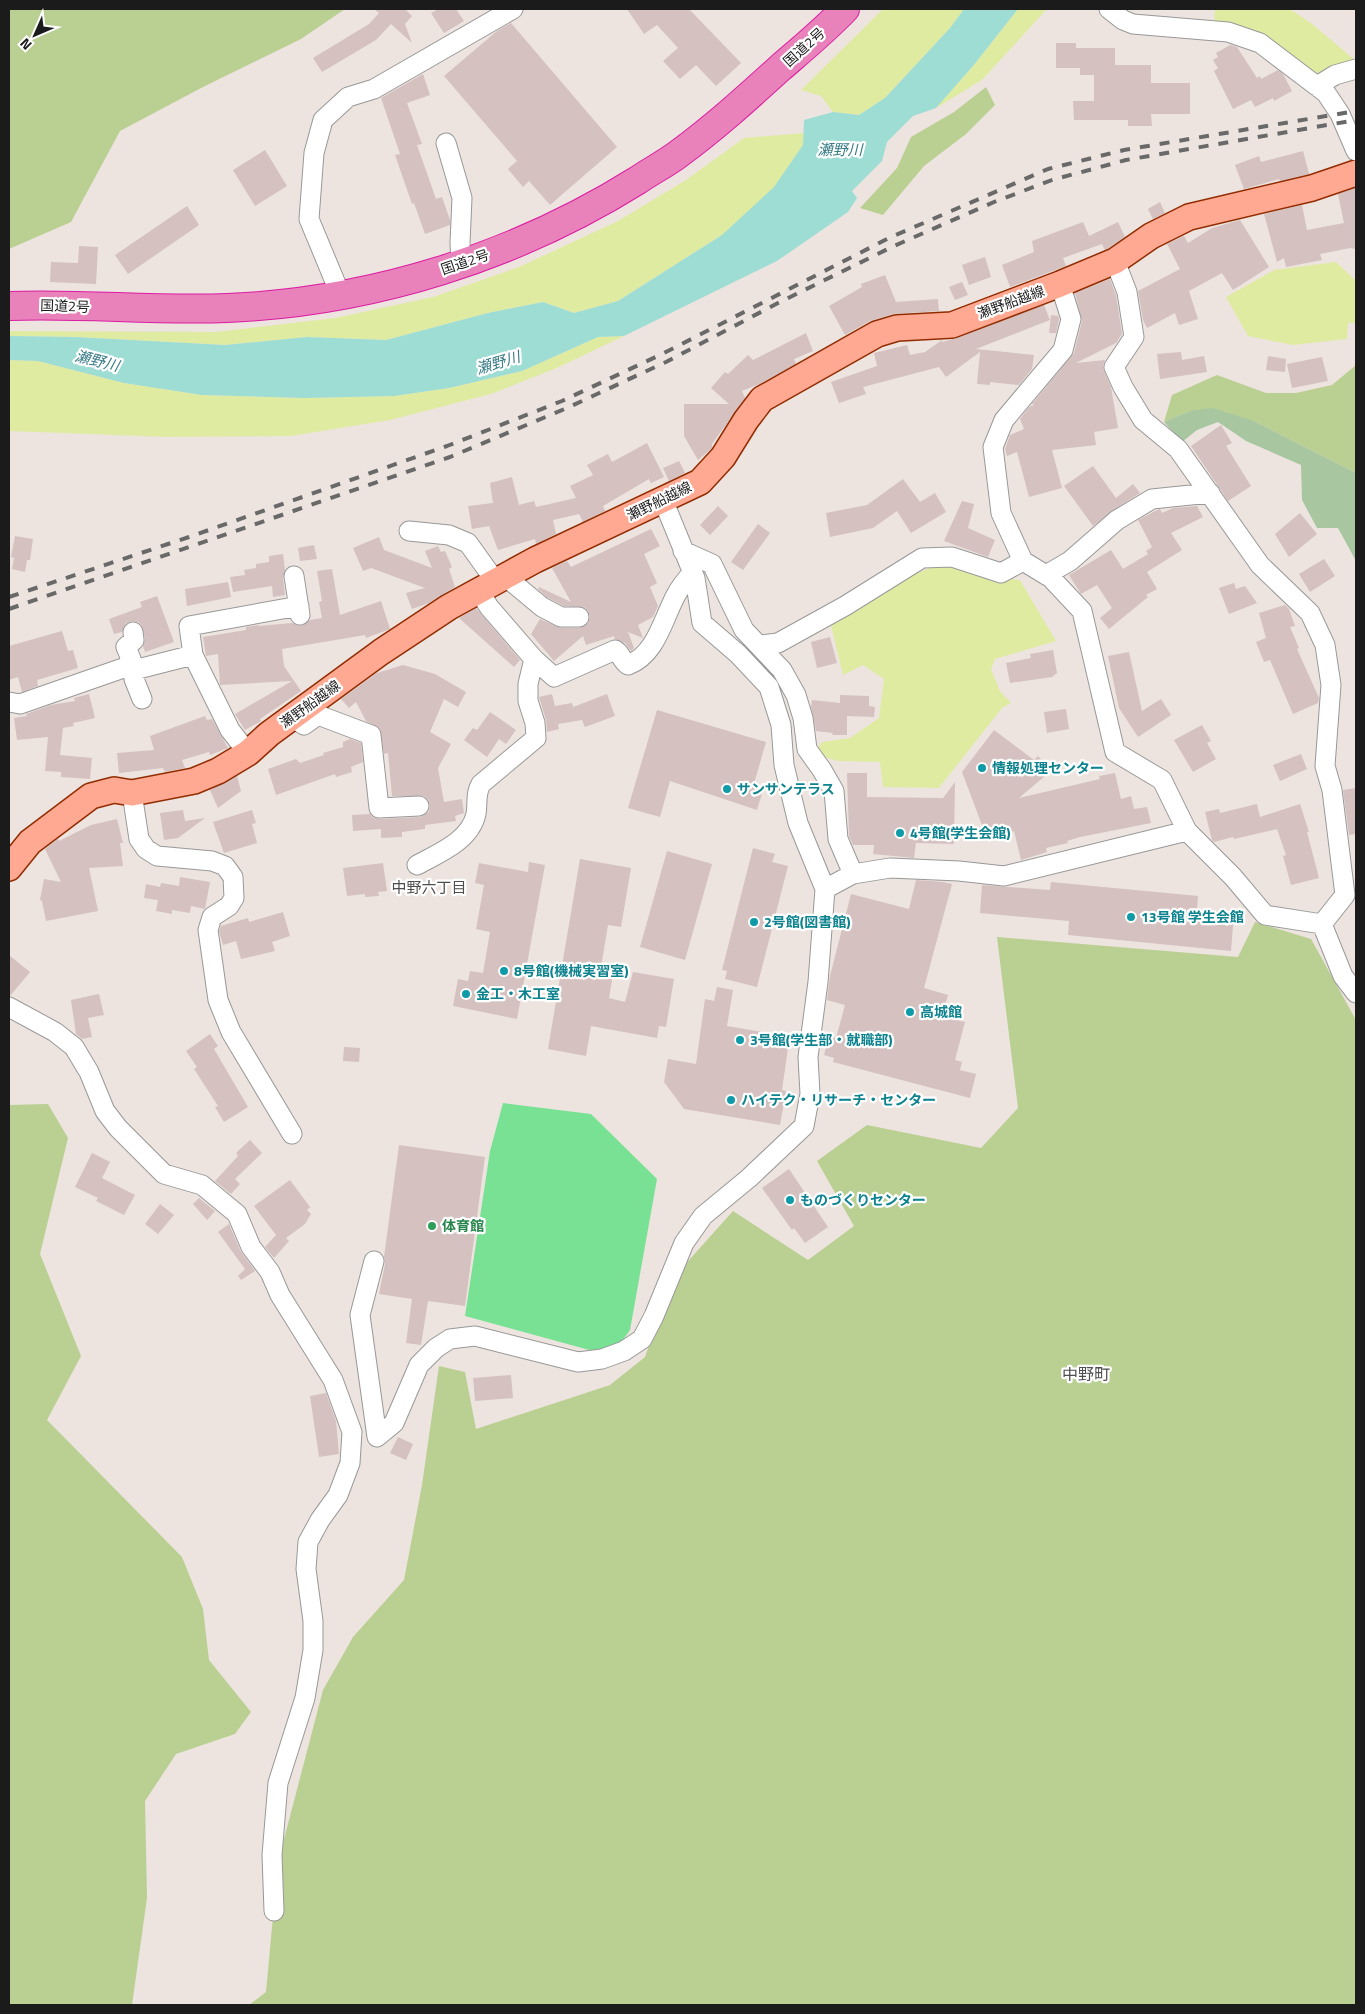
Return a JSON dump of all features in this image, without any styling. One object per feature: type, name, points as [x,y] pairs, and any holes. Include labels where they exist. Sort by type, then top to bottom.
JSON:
[{"type":"highway","name":"国道2号","points":[[9,306],[46,304],[157,309],[227,308],[287,303],[341,296],[461,265],[523,241],[596,206],[676,155],[739,105],[845,9]]},
{"type":"main road","name":"瀬野船越線","points":[[9,868],[30,842],[90,796],[114,790],[132,793],[194,781],[218,771],[248,753],[269,734],[382,652],[449,607],[535,560],[700,482],[723,457],[746,420],[762,400],[877,334],[897,328],[952,325],[1115,261],[1151,236],[1189,217],[1312,188],[1356,173]]},
{"type":"street","points":[[341,296],[309,219],[314,153],[323,120],[348,97],[374,89],[513,9]]},
{"type":"street","points":[[1109,9],[1123,20],[1133,24],[1228,32],[1260,43],[1326,93],[1340,114],[1356,151]]},
{"type":"street","points":[[1317,86],[1335,75],[1356,69]]},
{"type":"street","points":[[446,143],[462,198],[461,265]]},
{"type":"street","points":[[1115,261],[1127,292],[1134,337],[1114,367],[1123,387],[1142,420],[1178,449],[1260,565],[1310,613],[1326,645],[1331,685],[1325,766],[1332,790],[1345,895],[1322,924]]},
{"type":"street","points":[[1060,284],[1071,319],[1063,350],[1004,420],[993,447],[1001,513],[1023,561],[1051,578],[1082,611],[1115,752],[1162,780],[1187,831],[1232,877],[1265,915],[1322,924]]},
{"type":"street","points":[[1046,575],[1070,562],[1117,520],[1152,499],[1210,492]]},
{"type":"street","points":[[374,1262],[360,1314],[369,1438],[394,1423],[419,1365],[436,1348],[450,1339],[475,1336],[578,1362],[602,1359],[624,1350],[642,1339],[654,1316],[684,1243],[703,1216],[749,1178],[804,1126],[810,1094],[808,1057],[818,982],[825,889],[798,823],[784,765],[781,725],[769,687],[738,654],[702,623],[692,573],[663,500]]},
{"type":"street","points":[[409,531],[449,535],[468,543],[494,584],[562,618],[579,617]]},
{"type":"street","points":[[684,551],[712,564],[744,630],[782,670],[796,695],[803,718],[807,749],[834,791],[838,839],[853,874]]},
{"type":"street","points":[[760,645],[778,643],[845,606],[922,558],[952,557],[1001,573],[1023,561]]},
{"type":"street","points":[[494,584],[489,607],[534,659],[554,677],[615,650],[620,653],[622,660],[628,665],[638,662],[651,647],[675,597],[692,573]]},
{"type":"street","points":[[248,753],[230,730],[193,655],[189,626],[300,610],[294,576]]},
{"type":"street","points":[[133,632],[134,640],[126,648],[131,659],[130,669],[142,699]]},
{"type":"street","points":[[9,702],[20,704],[130,669],[193,655]]},
{"type":"street","points":[[418,865],[461,838],[471,827],[474,820],[477,790],[481,784],[536,738],[535,723],[528,701],[528,684],[534,659]]},
{"type":"street","points":[[292,718],[304,725],[318,715],[372,736],[379,808],[418,806]]},
{"type":"street","points":[[132,793],[139,839],[146,849],[157,856],[212,861],[225,866],[233,877],[234,898],[229,906],[212,917],[208,930],[218,1000],[231,1032],[292,1134]]},
{"type":"street","points":[[825,889],[853,874],[890,868],[959,871],[1004,876],[1187,831]]},
{"type":"street","points":[[1322,924],[1343,976],[1356,992]]},
{"type":"street","points":[[9,1007],[55,1032],[74,1047],[89,1072],[105,1111],[118,1128],[164,1174],[202,1185],[237,1214],[251,1247],[270,1272],[280,1295],[333,1380],[352,1432],[350,1463],[338,1495],[320,1520],[308,1542],[306,1569],[313,1621],[313,1650],[305,1698],[278,1783],[272,1855],[274,1911]]},
{"type":"green space","points":[[9,9],[345,9],[301,39],[203,87],[120,131],[71,222],[9,249]]},
{"type":"green space","points":[[883,9],[964,9],[950,28],[885,98],[859,115],[833,112],[821,96],[801,90]]},
{"type":"green space","points":[[1018,9],[1047,9],[982,80],[936,108],[973,66]]},
{"type":"green space","points":[[1215,9],[1290,9],[1312,24],[1356,61],[1315,79],[1214,23]]},
{"type":"green space","points":[[986,87],[995,105],[966,134],[924,166],[883,215],[860,208],[897,168],[911,137],[954,112]]},
{"type":"green space","points":[[804,133],[803,145],[774,188],[722,235],[618,301],[574,313],[543,302],[488,313],[386,340],[307,337],[225,345],[75,337],[9,336],[9,331],[217,332],[335,318],[433,297],[519,267],[618,221],[686,180],[744,138]]},
{"type":"green space","points":[[1336,262],[1356,281],[1356,323],[1348,323],[1347,339],[1293,345],[1248,336],[1226,297],[1274,270]]},
{"type":"green space","points":[[624,336],[559,367],[491,394],[390,420],[291,436],[166,437],[9,431],[9,360],[38,361],[124,383],[202,395],[304,398],[394,396],[449,388],[522,371],[598,337]]},
{"type":"green space","points":[[1356,365],[1356,473],[1254,421],[1190,411],[1164,422],[1172,395],[1217,375],[1266,393],[1296,393],[1332,385]]},
{"type":"green space","points":[[1212,408],[1254,421],[1356,473],[1356,561],[1338,528],[1317,528],[1302,500],[1301,465],[1246,441],[1218,422],[1197,430],[1182,442],[1164,422],[1190,411]]},
{"type":"green space","points":[[942,563],[982,576],[1020,580],[1056,641],[995,659],[991,669],[1000,691],[1011,703],[1002,708],[939,788],[883,787],[880,762],[838,761],[814,754],[822,742],[850,738],[879,718],[884,679],[863,665],[843,675],[830,621],[908,577]]},
{"type":"green space","points":[[1255,922],[1311,939],[1356,1020],[1356,2005],[249,2005],[266,1992],[278,1862],[323,1690],[353,1637],[404,1580],[422,1485],[439,1366],[465,1372],[476,1429],[610,1385],[645,1357],[672,1279],[733,1211],[808,1260],[854,1226],[817,1161],[867,1125],[981,1148],[1018,1108],[997,937],[1238,957]]},
{"type":"green space","points":[[503,1103],[591,1114],[657,1179],[630,1330],[622,1341],[610,1349],[593,1351],[465,1316],[490,1151]]},
{"type":"green space","points":[[48,1104],[68,1138],[40,1254],[81,1356],[47,1420],[182,1557],[203,1609],[209,1660],[251,1712],[235,1734],[176,1754],[145,1801],[147,1898],[132,2005],[9,2005],[9,1105]]},
{"type":"water","name":"瀬野川","points":[[964,9],[1018,9],[973,66],[936,108],[913,116],[887,142],[882,161],[852,191],[857,198],[848,212],[777,261],[624,336],[598,337],[522,371],[449,388],[394,396],[304,398],[202,395],[124,383],[38,361],[9,360],[9,336],[75,337],[225,345],[307,337],[386,340],[488,313],[543,302],[574,313],[618,301],[722,235],[774,187],[803,145],[804,120],[833,112],[859,115],[885,98],[950,28]]},
{"type":"building","points":[[374,9],[405,9],[412,16],[405,24],[412,43],[391,24],[376,40],[322,72],[313,58],[369,24],[379,13]]},
{"type":"building","points":[[439,9],[456,9],[464,21],[444,33],[431,13]]},
{"type":"building","points":[[627,9],[689,9],[741,63],[716,86],[696,65],[680,79],[663,61],[678,48],[657,25],[644,34]]},
{"type":"building","points":[[511,23],[617,147],[550,205],[529,181],[523,187],[508,169],[517,161],[444,76],[497,31]]},
{"type":"building","points":[[1056,43],[1076,43],[1076,48],[1115,48],[1115,65],[1151,65],[1151,83],[1190,83],[1190,114],[1151,114],[1152,126],[1128,126],[1128,120],[1074,120],[1073,101],[1094,101],[1094,75],[1080,75],[1080,68],[1056,68]]},
{"type":"building","points":[[1230,45],[1237,47],[1257,78],[1260,76],[1261,79],[1278,70],[1283,74],[1292,91],[1274,101],[1273,98],[1255,107],[1251,100],[1233,109],[1214,71],[1218,68],[1213,60],[1218,57],[1216,53]]},
{"type":"building","points":[[423,74],[430,95],[407,103],[422,144],[417,145],[436,199],[442,197],[450,220],[450,225],[425,234],[414,203],[412,204],[395,155],[400,154],[381,98]]},
{"type":"building","points":[[265,150],[287,186],[255,206],[233,170]]},
{"type":"building","points":[[1303,151],[1309,174],[1280,181],[1279,179],[1244,189],[1235,165],[1259,156],[1261,162]]},
{"type":"building","points":[[1355,188],[1356,249],[1350,248],[1320,254],[1322,260],[1286,267],[1284,258],[1277,262],[1264,214],[1302,205],[1307,230],[1344,223],[1338,194]]},
{"type":"building","points":[[1160,202],[1165,213],[1153,219],[1148,209]]},
{"type":"building","points":[[187,206],[199,225],[128,274],[115,255]]},
{"type":"building","points":[[1240,220],[1269,267],[1233,290],[1222,273],[1189,291],[1198,319],[1179,325],[1175,313],[1147,328],[1143,320],[1138,291],[1180,269],[1167,244],[1184,236],[1188,243],[1212,228]]},
{"type":"building","points":[[1083,222],[1089,236],[1118,222],[1125,237],[1105,250],[1102,244],[1063,258],[1066,266],[1010,287],[1002,265],[1034,252],[1032,241]]},
{"type":"building","points":[[79,246],[98,247],[96,284],[50,282],[51,262],[78,263]]},
{"type":"building","points":[[985,257],[991,277],[969,285],[962,265]]},
{"type":"building","points":[[885,275],[896,302],[938,299],[939,311],[893,314],[870,321],[845,335],[829,306],[862,287],[861,284]]},
{"type":"building","points":[[1110,279],[1116,295],[1122,334],[1116,343],[1076,363],[1105,360],[1103,366],[1111,387],[1118,428],[1094,432],[1096,445],[1052,450],[1062,488],[1029,497],[1017,452],[1007,456],[1005,449],[1010,435],[1024,429],[1020,419],[1029,407],[1034,405],[1032,404],[1074,353],[1082,321],[1075,293]]},
{"type":"building","points":[[962,282],[968,295],[955,300],[949,287]]},
{"type":"building","points":[[1044,305],[1050,320],[976,349],[1034,355],[1032,369],[1019,385],[990,382],[990,385],[977,384],[980,352],[946,377],[939,367],[863,387],[866,394],[839,403],[831,382],[877,366],[874,353],[907,345],[910,355],[925,352],[942,340],[942,342],[957,338]]},
{"type":"building","points":[[1051,315],[1058,316],[1059,319],[1056,333],[1049,333]]},
{"type":"building","points":[[806,333],[813,351],[794,359],[796,364],[742,391],[745,398],[712,444],[712,448],[698,460],[684,436],[684,404],[729,404],[711,388],[725,372],[728,374],[748,355],[753,360]]},
{"type":"building","points":[[1181,352],[1182,360],[1204,356],[1207,372],[1160,379],[1157,354]]},
{"type":"building","points":[[1268,356],[1286,359],[1285,372],[1266,370]]},
{"type":"building","points":[[1322,357],[1328,381],[1292,388],[1287,364]]},
{"type":"building","points":[[1221,425],[1232,443],[1226,446],[1251,486],[1228,501],[1191,446]]},
{"type":"building","points":[[647,443],[664,477],[651,483],[649,479],[603,506],[605,511],[583,522],[579,514],[553,520],[556,534],[536,544],[535,539],[498,550],[489,526],[472,529],[468,506],[493,503],[490,483],[512,477],[519,505],[534,501],[536,507],[576,498],[570,486],[593,475],[587,465],[608,454],[612,462]]},
{"type":"building","points":[[679,461],[685,473],[669,481],[663,468]]},
{"type":"building","points":[[1093,466],[1116,498],[1133,484],[1140,493],[1093,526],[1064,486]]},
{"type":"building","points":[[903,479],[920,502],[935,493],[946,512],[911,533],[897,511],[873,528],[830,537],[826,513],[867,505]]},
{"type":"building","points":[[962,501],[974,504],[968,528],[995,540],[988,557],[944,541]]},
{"type":"building","points":[[718,506],[728,516],[710,535],[700,525]]},
{"type":"building","points":[[1197,506],[1203,517],[1171,533],[1182,550],[1147,572],[1157,589],[1146,595],[1148,597],[1109,629],[1100,618],[1112,608],[1097,585],[1081,594],[1069,575],[1111,550],[1123,569],[1148,554],[1146,551],[1152,547],[1138,520],[1160,509],[1162,513],[1173,508]]},
{"type":"building","points":[[1300,513],[1317,534],[1289,557],[1275,534]]},
{"type":"building","points":[[758,524],[770,533],[743,570],[731,562]]},
{"type":"building","points":[[651,529],[660,546],[644,554],[657,583],[650,587],[658,606],[653,617],[638,625],[643,638],[628,632],[634,648],[631,651],[625,643],[615,639],[614,636],[586,645],[583,636],[554,661],[531,634],[540,619],[561,628],[579,628],[588,623],[590,617],[584,607],[564,606],[548,598],[538,589],[539,587],[571,602],[552,568],[567,561],[571,567]]},
{"type":"building","points":[[15,536],[33,539],[30,560],[27,560],[25,572],[12,569],[14,558],[11,557]]},
{"type":"building","points":[[379,537],[384,550],[432,568],[425,551],[438,546],[441,552],[445,551],[452,567],[449,569],[455,587],[429,603],[412,609],[406,593],[425,588],[371,568],[363,571],[353,548]]},
{"type":"building","points":[[314,545],[317,559],[300,561],[298,548]]},
{"type":"building","points":[[283,554],[285,595],[273,597],[272,586],[233,592],[230,577],[245,575],[244,570],[256,568],[256,564],[269,562],[269,556]]},
{"type":"building","points":[[1324,559],[1335,576],[1310,592],[1299,574]]},
{"type":"building","points":[[332,569],[340,615],[381,601],[390,629],[366,638],[365,635],[282,649],[284,666],[301,691],[260,719],[261,721],[245,730],[235,714],[292,681],[220,685],[218,654],[206,656],[203,637],[246,630],[246,627],[259,625],[292,623],[302,626],[310,620],[322,618],[319,602],[322,601],[317,571]]},
{"type":"building","points":[[228,582],[231,597],[187,606],[185,589]]},
{"type":"building","points":[[1234,583],[1236,589],[1245,586],[1257,603],[1229,614],[1219,588]]},
{"type":"building","points":[[157,596],[174,642],[145,652],[142,626],[138,622],[132,621],[126,623],[122,632],[114,634],[109,619],[142,607],[140,602]]},
{"type":"building","points":[[1285,605],[1289,609],[1295,626],[1290,627],[1299,648],[1297,649],[1319,698],[1318,703],[1293,714],[1270,660],[1264,662],[1256,642],[1266,638],[1259,613]]},
{"type":"building","points":[[476,608],[520,660],[514,667],[459,618]]},
{"type":"building","points":[[62,631],[68,651],[73,650],[78,668],[37,680],[38,686],[22,692],[18,677],[9,680],[9,646]]},
{"type":"building","points":[[830,637],[837,663],[817,668],[811,642]]},
{"type":"building","points":[[1053,650],[1057,673],[1052,677],[1010,683],[1006,663],[1031,658],[1030,654]]},
{"type":"building","points":[[1129,652],[1142,711],[1161,699],[1171,715],[1138,737],[1119,708],[1108,656]]},
{"type":"building","points":[[403,665],[435,674],[466,692],[458,707],[444,699],[430,732],[451,744],[438,768],[444,802],[462,799],[464,813],[455,816],[456,821],[425,825],[425,829],[402,832],[402,837],[381,838],[381,829],[353,831],[352,815],[370,814],[374,818],[380,819],[420,817],[429,812],[430,805],[424,796],[392,796],[388,753],[384,754],[380,729],[366,721],[356,702],[349,708],[341,699],[377,673]]},
{"type":"building","points":[[89,694],[95,718],[73,723],[74,726],[63,728],[60,755],[92,758],[90,779],[61,777],[61,772],[45,771],[48,737],[17,740],[14,718],[27,716],[26,714],[51,705],[75,701],[74,698]]},
{"type":"building","points":[[552,694],[555,706],[572,703],[573,707],[607,694],[615,716],[585,727],[582,720],[558,724],[559,729],[547,732],[546,720],[539,697]]},
{"type":"building","points":[[840,695],[869,696],[869,706],[875,707],[874,717],[847,716],[847,735],[832,735],[833,733],[816,731],[811,707],[812,700],[840,703]]},
{"type":"building","points":[[1066,709],[1069,729],[1047,733],[1044,712]]},
{"type":"building","points":[[657,710],[766,742],[753,787],[763,790],[757,810],[670,781],[660,817],[628,808]]},
{"type":"building","points":[[490,712],[516,730],[506,744],[499,739],[487,757],[464,740],[473,728],[477,730]]},
{"type":"building","points":[[205,716],[207,720],[212,719],[228,748],[210,755],[209,752],[182,760],[185,768],[165,772],[163,768],[119,773],[117,753],[154,750],[150,736]]},
{"type":"building","points":[[1202,725],[1211,741],[1207,743],[1216,759],[1193,772],[1174,740]]},
{"type":"building","points":[[994,730],[1034,760],[1038,756],[1051,771],[1019,798],[1100,779],[1099,776],[1115,773],[1121,799],[1131,796],[1134,809],[1147,807],[1151,823],[1080,837],[1067,841],[1068,843],[1046,848],[1047,852],[1021,860],[1014,831],[988,841],[962,772]]},
{"type":"building","points":[[350,739],[361,743],[363,762],[351,767],[352,772],[336,777],[335,774],[276,795],[268,769],[296,759],[300,763],[324,755],[323,753],[343,747],[343,742]]},
{"type":"building","points":[[1301,754],[1307,769],[1280,781],[1273,765]]},
{"type":"building","name":"4号館(学生会館)","points":[[847,773],[867,773],[867,797],[943,798],[955,782],[954,844],[916,843],[914,858],[873,854],[874,845],[853,845],[849,836]]},
{"type":"building","points":[[237,776],[241,791],[218,808],[210,790]]},
{"type":"building","points":[[1356,788],[1356,834],[1349,835],[1343,790]]},
{"type":"building","points":[[1257,804],[1260,817],[1300,804],[1309,832],[1307,832],[1319,878],[1291,885],[1283,856],[1286,855],[1277,829],[1234,839],[1233,837],[1214,842],[1212,840],[1205,812],[1219,809],[1220,813]]},
{"type":"building","points":[[183,810],[185,821],[205,818],[178,838],[164,840],[160,813]]},
{"type":"building","points":[[252,810],[256,823],[252,824],[257,843],[224,853],[213,822]]},
{"type":"building","points":[[117,819],[123,843],[120,843],[123,866],[89,868],[98,911],[46,921],[42,901],[40,900],[44,879],[61,882],[45,849],[58,839],[59,841],[91,825]]},
{"type":"building","name":"2号館(図書館)","points":[[753,848],[775,854],[772,862],[788,866],[757,987],[725,979],[727,971],[722,970]]},
{"type":"building","points":[[667,851],[712,864],[685,960],[640,947]]},
{"type":"building","points":[[580,859],[631,868],[621,927],[608,925],[601,967],[614,969],[609,998],[625,1002],[633,972],[674,979],[666,1027],[659,1026],[657,1038],[591,1026],[586,1056],[548,1049]]},
{"type":"building","name":"8号館(機械実習室)","points":[[529,862],[545,865],[517,1019],[453,1006],[458,979],[468,981],[470,971],[483,973],[490,932],[476,929],[484,885],[475,883],[479,863],[528,872]]},
{"type":"building","points":[[383,863],[387,891],[378,892],[379,896],[365,897],[365,894],[347,896],[343,868]]},
{"type":"building","points":[[180,877],[210,882],[205,909],[191,906],[190,913],[172,910],[172,914],[156,911],[158,900],[144,898],[146,884],[160,887],[161,883],[179,886]]},
{"type":"building","points":[[916,880],[952,884],[924,988],[948,995],[945,1005],[953,1019],[965,1022],[955,1060],[962,1062],[960,1070],[976,1074],[970,1098],[833,1062],[834,1058],[824,1055],[829,1036],[836,1038],[845,1005],[827,1000],[830,976],[851,894],[909,909]]},
{"type":"building","name":"13号館 学生会館","points":[[1051,882],[1198,896],[1197,910],[1234,913],[1231,951],[1068,935],[1069,921],[980,913],[982,885],[1050,890]]},
{"type":"building","points":[[283,912],[290,936],[272,942],[275,951],[241,959],[236,941],[223,945],[219,931],[221,926],[248,918],[249,922]]},
{"type":"building","points":[[9,955],[30,972],[10,996],[9,996]]},
{"type":"building","points":[[717,987],[733,990],[727,1026],[774,1034],[774,1039],[789,1041],[782,1090],[786,1091],[780,1125],[684,1109],[664,1082],[668,1059],[696,1064],[705,999],[714,1001]]},
{"type":"building","points":[[99,994],[104,1015],[88,1018],[92,1037],[82,1039],[76,1034],[71,1000]]},
{"type":"building","points":[[210,1034],[218,1046],[214,1049],[248,1107],[224,1122],[215,1107],[218,1106],[194,1069],[197,1067],[186,1051]]},
{"type":"building","points":[[344,1047],[360,1048],[359,1062],[343,1061]]},
{"type":"building","points":[[250,1140],[262,1153],[235,1179],[240,1184],[231,1194],[215,1181],[238,1156],[236,1153]]},
{"type":"building","name":"体育館","points":[[399,1145],[485,1157],[465,1306],[428,1301],[421,1345],[406,1343],[412,1299],[379,1294],[385,1264],[384,1257]]},
{"type":"building","points":[[92,1153],[110,1162],[102,1178],[135,1195],[124,1215],[96,1201],[98,1198],[75,1187]]},
{"type":"building","name":"ものづくりセンター","points":[[789,1169],[828,1227],[805,1243],[794,1228],[792,1230],[762,1188]]},
{"type":"building","points":[[290,1180],[310,1207],[307,1210],[311,1214],[305,1224],[286,1238],[289,1241],[274,1258],[265,1247],[276,1235],[254,1206]]},
{"type":"building","points":[[199,1198],[215,1211],[207,1220],[193,1204]]},
{"type":"building","points":[[160,1204],[174,1215],[158,1234],[145,1224]]},
{"type":"building","points":[[229,1224],[241,1252],[255,1271],[241,1280],[238,1276],[245,1269],[218,1232]]},
{"type":"building","points":[[511,1375],[513,1398],[475,1401],[473,1378]]},
{"type":"building","points":[[326,1393],[336,1421],[339,1454],[319,1457],[310,1396]]},
{"type":"building","points":[[398,1437],[413,1444],[406,1460],[390,1453]]},
{"type":"railway","points":[[9,597],[189,537],[447,446],[562,401],[662,354],[889,238],[1048,169],[1124,150],[1356,111]]},
{"type":"railway","points":[[9,609],[450,457],[567,408],[666,362],[778,303],[894,246],[994,202],[1052,180],[1126,160],[1356,120]]},
{"type":"place","name":"情報処理センター","points":[[982,768]]},
{"type":"place","name":"サンサンテラス","points":[[727,789]]},
{"type":"place","name":"4号館(学生会館)","points":[[900,833]]},
{"type":"place","name":"13号館 学生会館","points":[[1131,917]]},
{"type":"place","name":"2号館(図書館)","points":[[754,922]]},
{"type":"place","name":"8号館(機械実習室)","points":[[504,971]]},
{"type":"place","name":"金工・木工室","points":[[466,994]]},
{"type":"place","name":"高城館","points":[[910,1012]]},
{"type":"place","name":"3号館(学生部・就職部)","points":[[740,1040]]},
{"type":"place","name":"ハイテク・リサーチ・センター","points":[[731,1100]]},
{"type":"place","name":"ものづくりセンター","points":[[790,1200]]},
{"type":"place","name":"体育館","points":[[432,1226]]},
{"type":"district","name":"中野六丁目","points":[[429,888]]},
{"type":"district","name":"中野町","points":[[1086,1374]]}]
